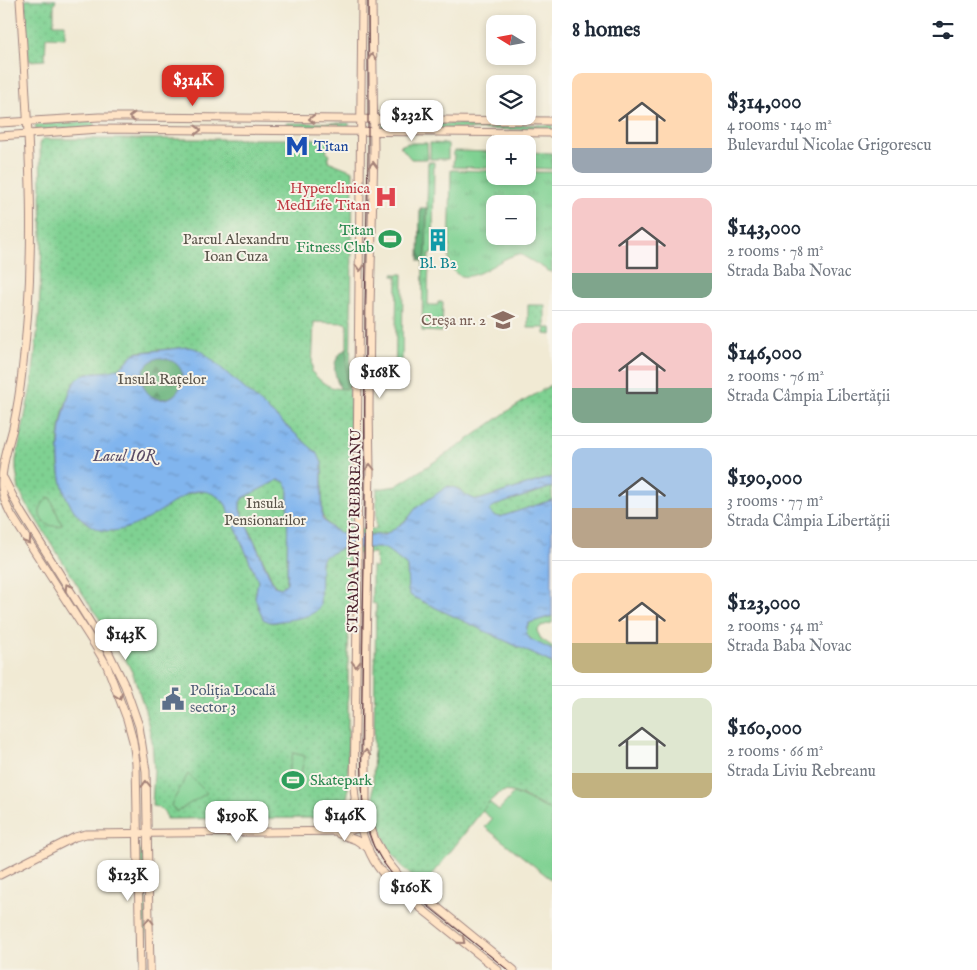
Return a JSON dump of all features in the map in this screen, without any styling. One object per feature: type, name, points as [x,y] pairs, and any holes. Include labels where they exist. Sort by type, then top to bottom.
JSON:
[{"type":"main road","points":[[20,0],[32,231],[28,310],[20,390],[3,474],[2,499],[101,655],[115,683],[127,719],[134,749],[138,833],[140,970]]},
{"type":"main road","name":"STRADA LIVIU REBREANU","points":[[362,0],[355,800],[360,825],[368,848],[382,871],[400,890],[498,970]]},
{"type":"main road","name":"STRADA LIVIU REBREANU","points":[[372,0],[373,131],[366,787],[369,823],[384,856],[399,876],[514,970]]},
{"type":"main road","points":[[0,123],[135,117],[552,121]]},
{"type":"main road","points":[[0,136],[99,130],[552,133]]},
{"type":"main road","points":[[3,474],[10,494],[24,518],[108,650],[125,686],[138,726],[144,753],[150,970]]},
{"type":"main road","points":[[2,499],[15,507],[24,518]]},
{"type":"main road","points":[[327,831],[347,815],[355,800]]},
{"type":"main road","points":[[0,875],[81,835],[327,831],[369,823]]},
{"type":"main road","points":[[327,831],[349,837],[368,848]]},
{"type":"green space","points":[[25,0],[56,0],[54,24],[65,24],[65,38],[46,37],[45,60],[29,61]]},
{"type":"green space","points":[[93,121],[95,125],[93,127],[36,130],[35,125]]},
{"type":"green space","points":[[286,123],[349,123],[349,129],[286,128]]},
{"type":"green space","points":[[383,123],[552,125],[552,130],[383,128]]},
{"type":"green space","name":"Parcul Alexandru Ioan Cuza","points":[[43,139],[331,139],[326,152],[330,155],[328,161],[353,171],[350,391],[351,529],[376,529],[377,489],[396,486],[552,384],[552,477],[478,500],[449,486],[416,508],[407,520],[386,534],[344,535],[337,532],[326,522],[322,515],[322,470],[318,454],[203,352],[188,347],[138,352],[118,369],[85,375],[75,382],[69,393],[61,421],[58,455],[64,489],[70,504],[80,517],[93,527],[111,531],[129,527],[182,497],[198,491],[213,493],[226,505],[258,581],[255,596],[263,619],[270,622],[310,614],[318,609],[320,603],[320,564],[325,555],[331,551],[349,548],[383,548],[407,566],[408,591],[411,596],[552,663],[552,811],[520,795],[507,791],[500,793],[489,802],[430,878],[420,883],[400,864],[392,853],[381,830],[373,790],[376,604],[372,603],[372,566],[376,568],[375,553],[351,554],[348,656],[348,793],[345,803],[340,810],[333,815],[323,818],[166,819],[165,813],[162,810],[152,806],[154,770],[152,741],[145,710],[133,674],[117,643],[93,610],[19,490],[16,460],[32,382],[39,317],[42,241],[41,141]],"holes":[[[314,322],[347,323],[347,389],[332,387],[324,383],[312,372]]]},
{"type":"green space","points":[[408,143],[427,143],[428,159],[411,159],[400,146]]},
{"type":"green space","points":[[430,143],[448,144],[448,159],[430,159]]},
{"type":"green space","points":[[454,151],[486,152],[486,168],[453,167]]},
{"type":"green space","points":[[536,152],[552,153],[552,169],[536,168]]},
{"type":"green space","points":[[428,162],[434,162],[433,253],[429,254],[428,305],[438,305],[438,302],[443,302],[442,332],[422,331]]},
{"type":"green space","points":[[451,170],[486,171],[486,185],[536,185],[536,172],[552,172],[552,273],[520,254],[511,256],[472,276],[463,276],[455,272],[449,263]]},
{"type":"green space","points":[[420,208],[427,208],[426,254],[423,261],[419,261]]},
{"type":"green space","points":[[393,274],[403,274],[402,382],[395,382],[397,276],[393,276]]},
{"type":"green space","points":[[528,305],[545,305],[545,328],[528,328]]},
{"type":"green space","points":[[545,328],[552,328],[552,335],[545,334]]},
{"type":"green space","points":[[347,348],[350,391],[341,390],[335,373],[338,357]]},
{"type":"green space","name":"Insula Rațelor","points":[[162,357],[170,359],[179,367],[183,378],[181,386],[173,395],[162,399],[154,397],[145,389],[141,378],[143,370],[151,361]]},
{"type":"green space","name":"Insula Pensionarilor","points":[[278,480],[284,482],[288,488],[287,583],[281,588],[275,586],[240,509],[240,502],[243,498]]},
{"type":"green space","points":[[552,487],[552,500],[500,517],[490,513],[489,510],[494,506]]},
{"type":"green space","points":[[50,497],[62,525],[49,525],[41,518],[41,507]]},
{"type":"green space","points":[[552,616],[552,623],[541,626],[537,631],[541,639],[552,646],[552,650],[529,637],[527,629],[529,623]]},
{"type":"green space","name":"Skatepark","points":[[293,753],[305,756],[296,793],[284,790]]},
{"type":"green space","points":[[188,774],[207,793],[176,812],[171,805]]},
{"type":"green space","points":[[514,793],[552,811],[552,880],[485,827],[492,819],[482,811],[489,802],[499,810]]},
{"type":"green space","points":[[140,850],[145,850],[147,970],[142,970]]},
{"type":"water","name":"Lacul IOR","points":[[188,347],[203,352],[318,454],[322,463],[322,518],[332,528],[344,535],[385,535],[407,520],[416,508],[448,486],[456,488],[478,500],[552,477],[552,487],[494,506],[489,511],[495,516],[500,517],[552,500],[552,616],[529,623],[526,633],[530,639],[552,650],[552,663],[411,596],[408,591],[407,566],[385,548],[342,548],[323,557],[321,562],[320,605],[317,610],[307,616],[294,619],[270,622],[263,619],[255,598],[258,581],[226,505],[219,497],[205,491],[189,493],[140,523],[129,527],[107,531],[88,524],[75,512],[67,499],[62,484],[59,451],[60,435],[68,396],[80,377],[85,374],[119,368],[135,353]],"holes":[[[158,358],[173,361],[179,367],[182,376],[181,386],[177,392],[171,397],[162,399],[154,398],[148,393],[142,378],[143,370],[149,363]],[[278,480],[284,482],[288,488],[287,583],[281,588],[274,586],[240,510],[240,502],[243,498]]]},
{"type":"tram line","points":[[368,0],[361,751],[363,807],[374,847],[394,877],[508,970]]},
{"type":"place","name":"Titan","points":[[297,146]]},
{"type":"place","name":"Hyperclinica MedLife Titan","points":[[386,197]]},
{"type":"place","name":"Titan Fitness Club","points":[[390,239]]},
{"type":"place","name":"Bl. B2","points":[[438,240]]},
{"type":"place","name":"Creșa nr. 2","points":[[503,320]]},
{"type":"place","name":"Poliția Locală sector 3","points":[[173,699]]},
{"type":"place","name":"Skatepark","points":[[293,780]]}]
